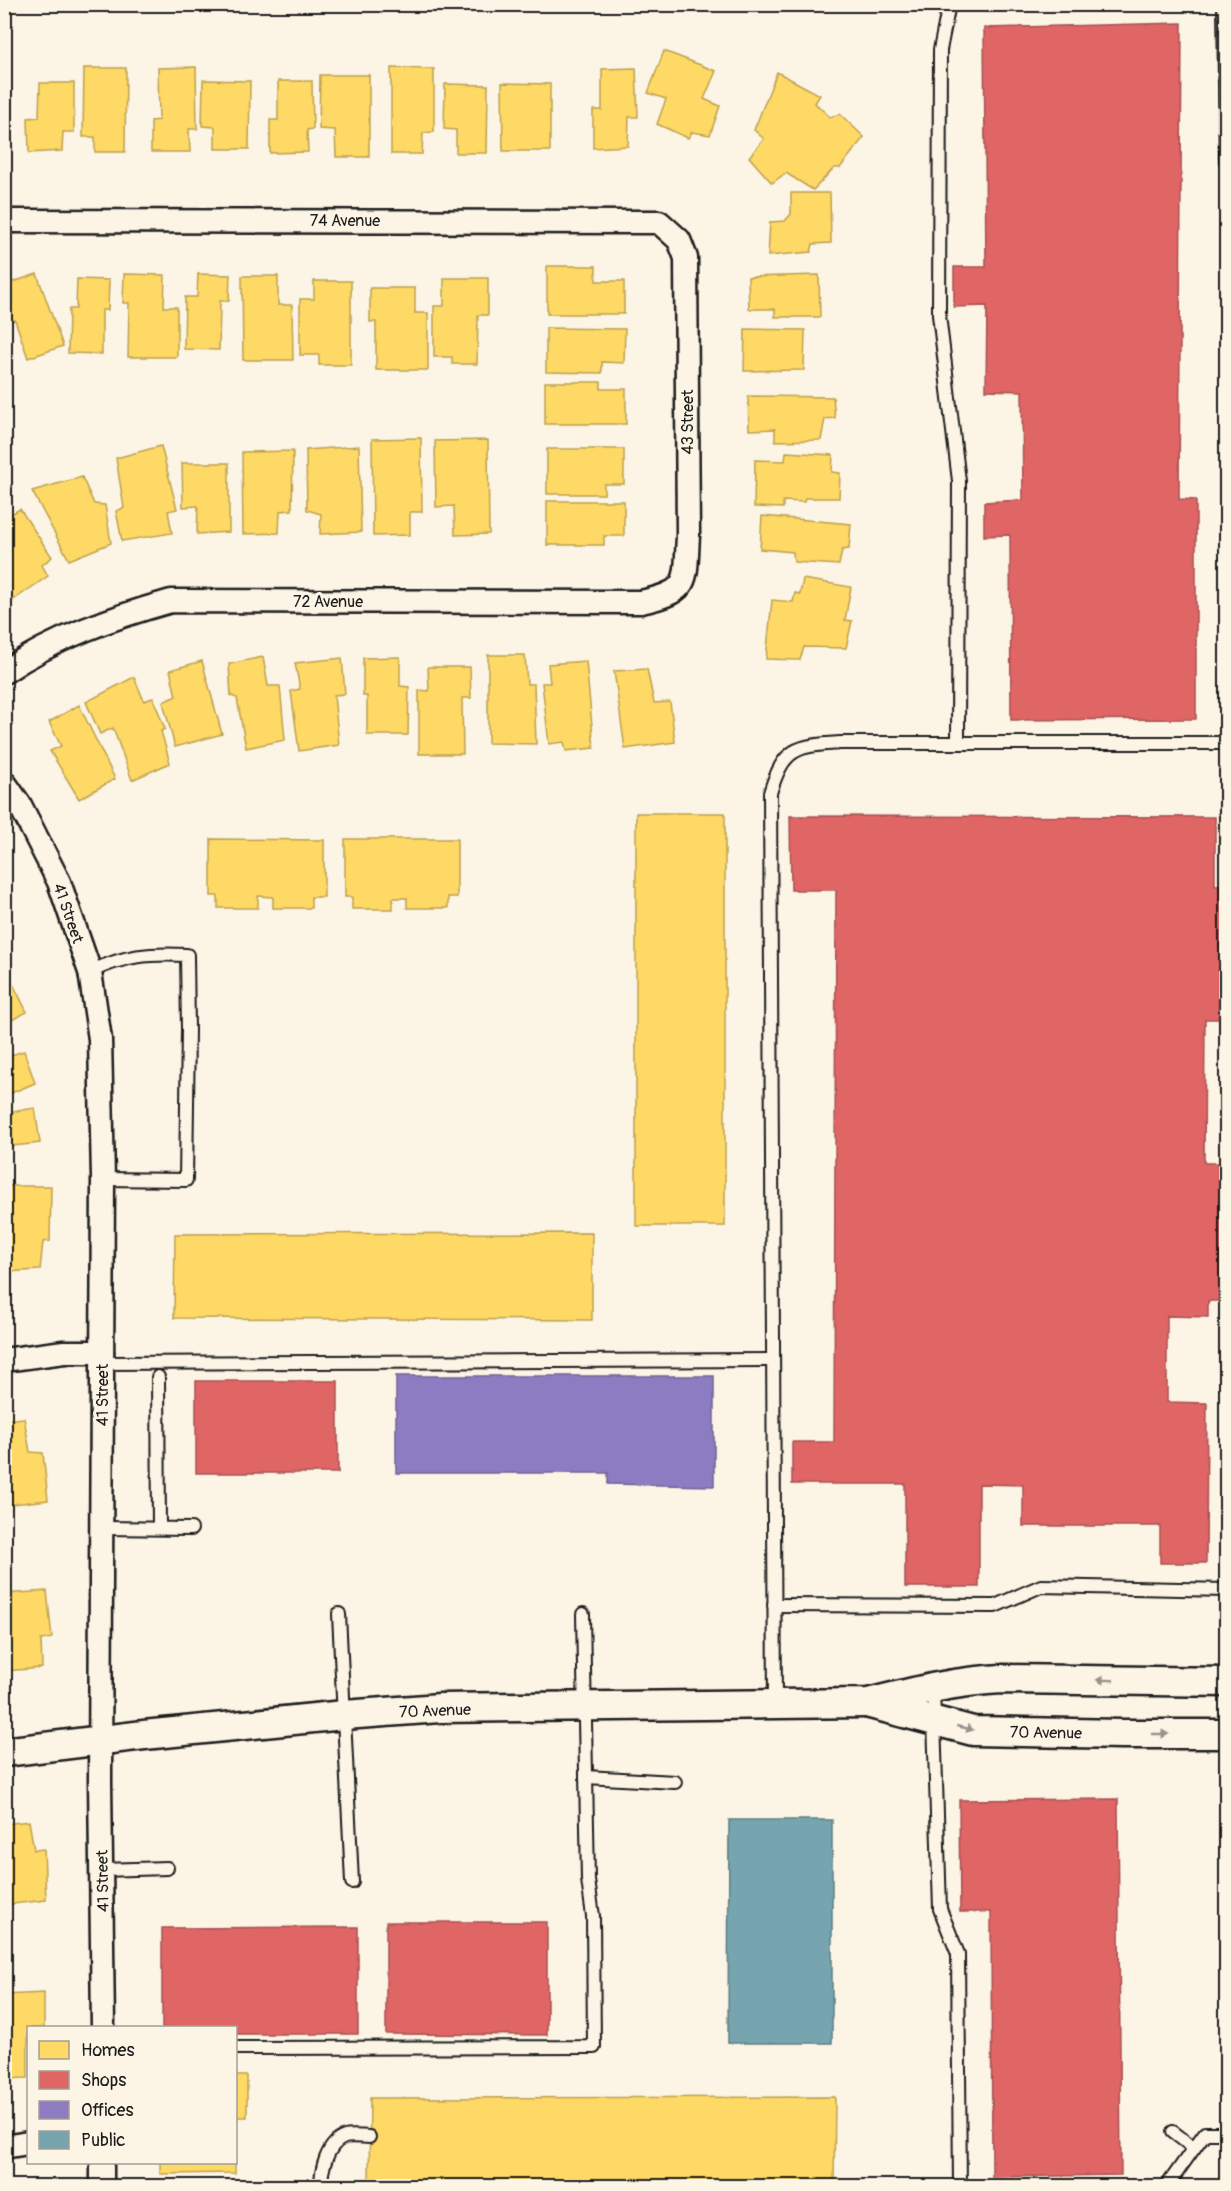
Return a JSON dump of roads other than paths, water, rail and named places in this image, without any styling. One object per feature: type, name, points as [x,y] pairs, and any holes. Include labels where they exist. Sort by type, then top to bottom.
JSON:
[{"type":"street","name":"74 Avenue","points":[[4,221],[659,222],[679,240]]},
{"type":"street","name":"43 Street","points":[[665,597],[678,589],[686,579],[688,536],[686,258],[679,240]]},
{"type":"street","name":"72 Avenue","points":[[4,672],[67,638],[122,615],[171,600],[641,602],[665,597]]},
{"type":"street","name":"41 Street","points":[[4,782],[20,805],[59,882],[90,972],[100,1039],[103,1179],[100,1739],[103,2026]]},
{"type":"street","points":[[4,1360],[64,1352],[102,1358]]},
{"type":"street","name":"70 Avenue","points":[[4,1752],[100,1739],[440,1708],[775,1706],[868,1703],[933,1686],[971,1680],[1227,1682]]},
{"type":"street","name":"70 Avenue","points":[[868,1703],[973,1731],[1227,1734]]},
{"type":"street","points":[[4,2147],[27,2143]]},
{"type":"street","points":[[102,2164],[102,2187]]},
{"type":"lane","points":[[949,4],[940,50],[939,315],[959,481],[958,743]]},
{"type":"lane","points":[[1224,4],[1227,161]]},
{"type":"lane","points":[[775,1706],[770,793],[777,771],[788,756],[805,746],[840,743],[1227,743]]},
{"type":"lane","points":[[90,972],[115,960],[154,953],[187,954],[186,1180],[103,1179]]},
{"type":"lane","points":[[102,1358],[773,1360]]},
{"type":"lane","points":[[158,1377],[159,1528]]},
{"type":"lane","points":[[102,1528],[191,1528]]},
{"type":"lane","points":[[774,1605],[995,1606],[1041,1586],[1227,1590]]},
{"type":"lane","points":[[339,1614],[352,1882]]},
{"type":"lane","points":[[237,2048],[594,2047],[593,1916],[588,1880],[583,1614]]},
{"type":"lane","points":[[933,1686],[940,1909],[958,1954],[960,2187]]},
{"type":"lane","points":[[586,1777],[675,1782]]},
{"type":"lane","points":[[102,1870],[167,1868]]},
{"type":"lane","points":[[1173,2132],[1194,2148]]},
{"type":"lane","points":[[1167,2187],[1205,2133],[1227,2133]]},
{"type":"lane","points":[[321,2187],[326,2158],[333,2145],[345,2137],[369,2137]]}]
